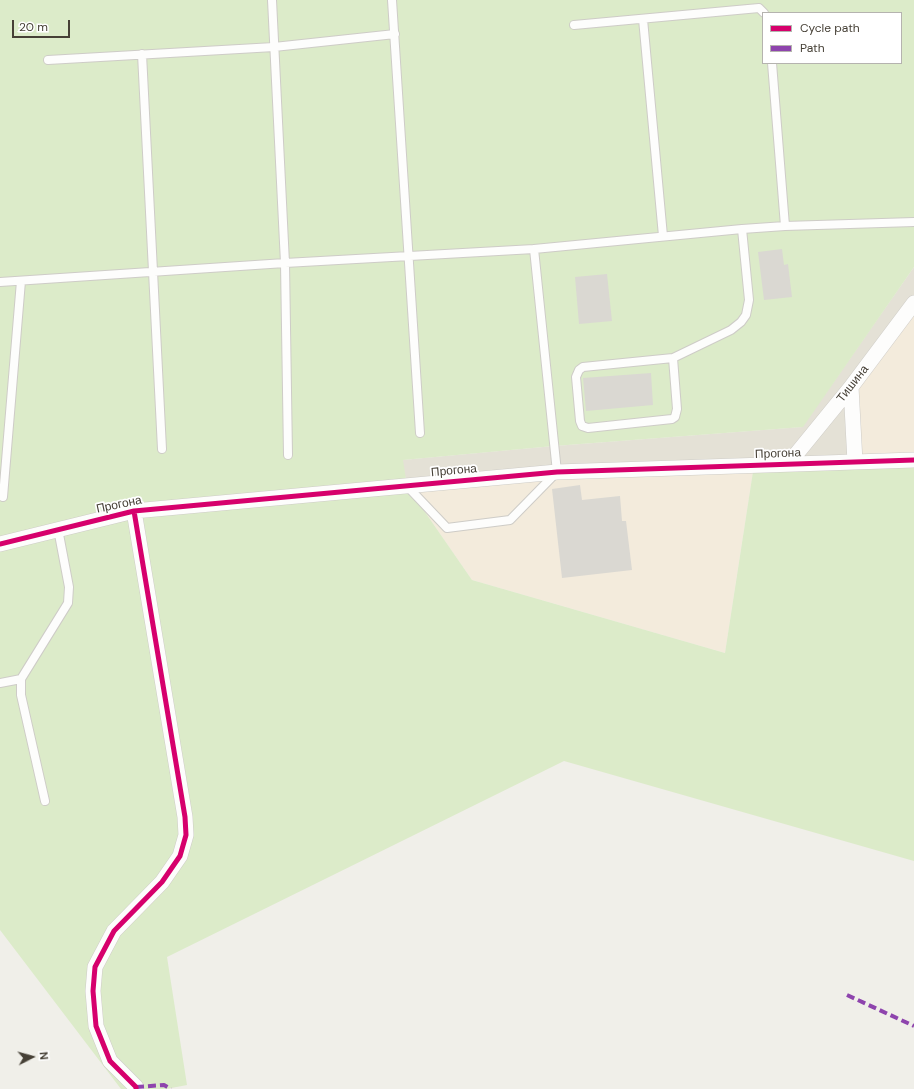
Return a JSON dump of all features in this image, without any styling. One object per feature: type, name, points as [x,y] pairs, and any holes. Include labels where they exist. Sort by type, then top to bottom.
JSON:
[{"type":"street","name":"Тишина","points":[[789,463],[851,387],[914,303]]},
{"type":"street","points":[[851,387],[855,462]]},
{"type":"street","name":"Прогона","points":[[0,544],[134,511],[557,472],[789,463],[914,460]]},
{"type":"street","points":[[134,511],[186,835],[180,856],[162,882],[114,931],[95,967],[93,991],[96,1026],[110,1061],[136,1087],[136,1089]]},
{"type":"lane","points":[[272,0],[285,263],[288,455]]},
{"type":"lane","points":[[392,0],[410,256],[420,433]]},
{"type":"lane","points":[[574,25],[759,8],[763,12]]},
{"type":"lane","points":[[643,19],[662,236]]},
{"type":"lane","points":[[48,60],[274,47],[395,34]]},
{"type":"lane","points":[[142,54],[162,449]]},
{"type":"lane","points":[[772,64],[785,226]]},
{"type":"lane","points":[[0,282],[154,271],[534,249],[662,236],[785,226],[914,222]]},
{"type":"lane","points":[[673,358],[678,409],[675,417],[672,419],[588,428],[582,426],[580,421],[576,378],[579,370],[583,367],[673,358],[731,330],[746,315],[749,300],[742,229]]},
{"type":"lane","points":[[407,486],[447,528],[510,520],[557,472],[534,249]]},
{"type":"lane","points":[[3,497],[21,281]]},
{"type":"lane","points":[[45,801],[22,695],[21,679],[68,603],[69,587],[58,529]]},
{"type":"lane","points":[[0,683],[21,679]]},
{"type":"shaded area","points":[[914,267],[914,303],[855,462],[407,486],[402,460],[554,446],[802,427]]},
{"type":"shaded area","points":[[914,303],[914,460],[855,462],[851,387]]},
{"type":"shaded area","points":[[754,465],[725,653],[472,580],[407,486]]},
{"type":"green space","points":[[0,0],[914,0],[914,267],[803,427],[554,446],[403,460],[407,486],[472,580],[725,653],[754,465],[914,460],[914,861],[564,761],[167,957],[187,1085],[166,1089],[121,1089],[0,930]]},
{"type":"building","points":[[782,249],[784,265],[788,264],[792,297],[764,300],[758,252]]},
{"type":"building","points":[[607,274],[612,321],[579,324],[575,277]]},
{"type":"building","points":[[651,373],[653,405],[586,411],[583,378]]},
{"type":"building","points":[[580,485],[582,500],[620,496],[622,521],[626,521],[632,570],[562,578],[552,489]]},
{"type":"marked path","points":[[847,995],[914,1026]]},
{"type":"marked path","points":[[136,1087],[164,1085],[171,1089]]},
{"type":"cycle path","points":[[0,544],[134,511],[557,472],[914,460]]},
{"type":"cycle path","points":[[134,511],[185,817],[186,835],[180,856],[162,882],[114,931],[95,967],[93,991],[96,1026],[110,1061],[136,1087],[136,1089]]}]
